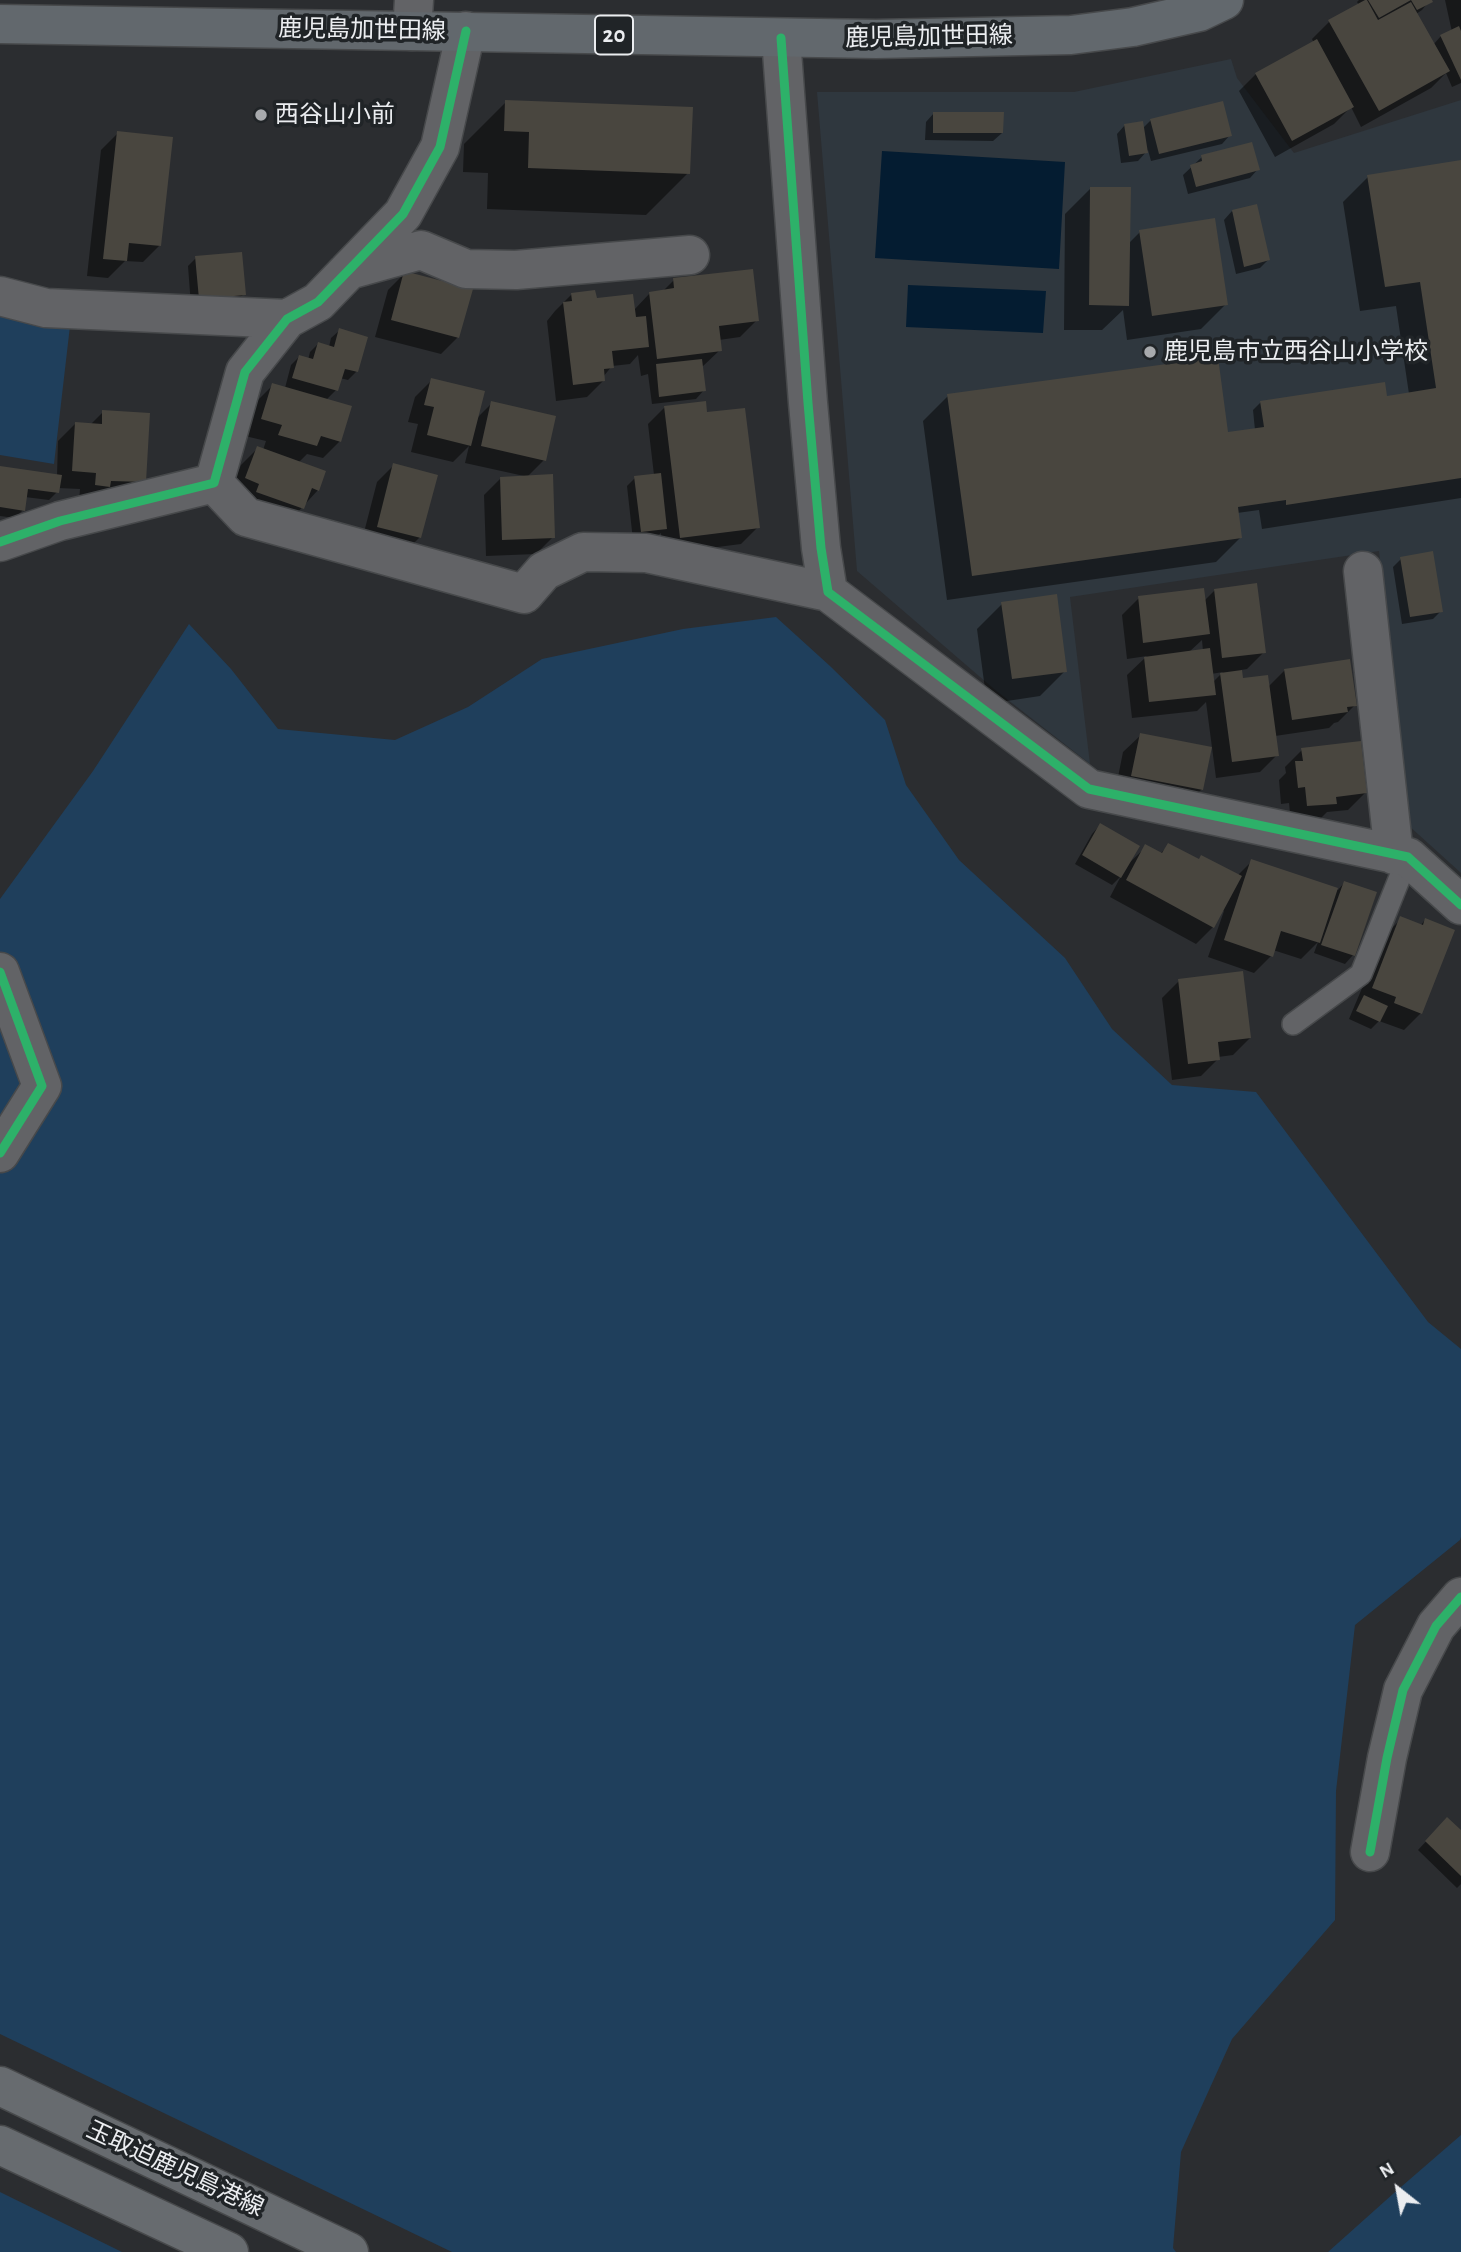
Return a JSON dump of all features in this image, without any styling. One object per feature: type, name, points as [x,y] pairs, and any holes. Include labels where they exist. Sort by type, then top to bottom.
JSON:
[{"type":"main road","name":"鹿児島加世田線","points":[[0,24],[413,15],[466,31],[876,39],[1071,35],[1133,27],[1199,12],[1224,0]]},
{"type":"main road","name":"玉取迫鹿児島港線","points":[[0,2086],[349,2252]]},
{"type":"main road","points":[[0,2145],[229,2252]]},
{"type":"street","points":[[214,483],[245,372],[287,319],[318,302],[403,214],[440,148],[466,31]]},
{"type":"street","points":[[781,38],[808,403],[821,548],[828,593]]},
{"type":"street","points":[[349,270],[421,250],[466,269],[516,271],[690,255]]},
{"type":"street","points":[[0,296],[46,307],[287,319]]},
{"type":"street","points":[[214,483],[246,517],[524,594],[544,571],[583,552],[646,553],[828,593],[1089,789],[1401,856],[1461,905]]},
{"type":"street","points":[[0,542],[61,521],[214,483]]},
{"type":"street","points":[[1363,571],[1401,856]]},
{"type":"street","points":[[0,972],[42,1086],[0,1153]]},
{"type":"street","points":[[1370,1852],[1403,1689],[1436,1626],[1461,1597]]},
{"type":"lane","points":[[1293,1024],[1362,974],[1401,856]]},
{"type":"shaded area","name":"鹿児島市立西谷山小学校","points":[[1231,59],[1237,78],[1294,153],[1461,100],[1461,873],[1408,825],[1379,551],[1070,597],[1090,764],[994,689],[857,571],[817,92],[1074,92]]},
{"type":"shaded area","points":[[882,151],[1065,162],[1059,269],[875,258]]},
{"type":"shaded area","points":[[908,285],[1046,291],[1043,333],[906,327]]},
{"type":"shaded area","points":[[0,315],[70,326],[54,464],[0,455]]},
{"type":"shaded area","points":[[776,617],[885,720],[906,785],[959,860],[1065,958],[1112,1029],[1172,1085],[1256,1092],[1428,1322],[1461,1349],[1461,1537],[1355,1625],[1336,1791],[1335,1920],[1232,2039],[1181,2152],[1173,2248],[1176,2252],[452,2252],[0,2034],[0,899],[93,771],[189,624],[231,669],[278,729],[395,740],[468,707],[542,659],[683,629]]},
{"type":"shaded area","points":[[1461,2135],[1461,2252],[1328,2252],[1394,2193]]},
{"type":"shaded area","points":[[0,2192],[122,2252],[0,2252]]},
{"type":"building","points":[[1365,0],[1378,20],[1411,2],[1450,71],[1379,111],[1328,20]]},
{"type":"building","points":[[1368,0],[1411,0],[1379,18]]},
{"type":"building","points":[[1411,0],[1432,0],[1433,2],[1417,10]]},
{"type":"building","points":[[1459,26],[1461,31],[1461,80],[1440,35]]},
{"type":"building","points":[[1317,39],[1354,107],[1292,141],[1255,73]]},
{"type":"building","points":[[505,100],[693,107],[690,174],[528,168],[529,132],[504,131]]},
{"type":"building","points":[[1223,101],[1232,136],[1159,154],[1150,119]]},
{"type":"building","points":[[933,112],[1004,112],[1003,133],[933,133]]},
{"type":"building","points":[[1143,121],[1148,153],[1129,156],[1124,124]]},
{"type":"building","points":[[117,131],[173,137],[161,246],[129,243],[127,261],[103,259]]},
{"type":"building","points":[[1252,142],[1260,170],[1196,187],[1190,165],[1202,161],[1201,155]]},
{"type":"building","points":[[1461,160],[1461,478],[1286,505],[1286,500],[1238,507],[1242,538],[972,576],[947,394],[1218,357],[1228,432],[1264,427],[1260,401],[1385,382],[1387,396],[1436,388],[1420,282],[1385,287],[1367,175]]},
{"type":"building","points":[[1090,187],[1131,187],[1129,306],[1089,305]]},
{"type":"building","points":[[1257,204],[1270,260],[1244,267],[1232,210]]},
{"type":"building","points":[[1215,218],[1228,305],[1152,316],[1139,230]]},
{"type":"building","points":[[242,252],[246,295],[199,299],[195,256]]},
{"type":"building","points":[[753,269],[759,321],[719,326],[722,351],[657,359],[649,292],[674,288],[673,278]]},
{"type":"building","points":[[404,271],[473,289],[459,338],[391,320]]},
{"type":"building","points":[[595,290],[597,298],[633,294],[636,317],[646,316],[649,347],[612,351],[614,368],[604,369],[605,381],[573,385],[563,302],[572,301],[571,293]]},
{"type":"building","points":[[339,328],[368,337],[358,372],[345,369],[338,391],[292,378],[299,355],[313,359],[318,342],[334,347]]},
{"type":"building","points":[[702,359],[706,391],[659,397],[656,364]]},
{"type":"building","points":[[431,378],[485,391],[471,446],[427,435],[434,407],[424,405]]},
{"type":"building","points":[[272,383],[352,406],[341,442],[321,436],[317,446],[278,435],[282,425],[261,419]]},
{"type":"building","points":[[491,401],[556,416],[546,461],[481,446]]},
{"type":"building","points":[[706,401],[707,412],[745,408],[760,528],[680,538],[664,406]]},
{"type":"building","points":[[102,410],[150,413],[146,482],[111,481],[110,487],[95,485],[96,473],[72,471],[75,422],[102,424]]},
{"type":"building","points":[[257,446],[326,471],[319,491],[312,488],[304,509],[256,492],[259,484],[245,478]]},
{"type":"building","points":[[393,463],[438,475],[421,538],[377,527]]},
{"type":"building","points":[[0,466],[62,475],[59,493],[28,489],[25,511],[0,507]]},
{"type":"building","points":[[661,473],[667,529],[641,532],[634,476]]},
{"type":"building","points":[[553,474],[555,538],[502,540],[500,477]]},
{"type":"building","points":[[1433,551],[1443,612],[1410,617],[1400,557]]},
{"type":"building","points":[[1257,583],[1266,653],[1222,658],[1214,589]]},
{"type":"building","points":[[1204,588],[1210,634],[1143,643],[1138,596]]},
{"type":"building","points":[[1057,594],[1067,672],[1012,679],[1001,602]]},
{"type":"building","points":[[1210,648],[1216,695],[1149,702],[1144,657]]},
{"type":"building","points":[[1350,659],[1357,706],[1347,707],[1348,712],[1292,720],[1284,669]]},
{"type":"building","points":[[1242,670],[1243,678],[1268,675],[1279,756],[1232,762],[1220,673]]},
{"type":"building","points":[[1140,733],[1212,747],[1203,790],[1131,776]]},
{"type":"building","points":[[1361,741],[1367,793],[1336,797],[1337,804],[1307,806],[1305,787],[1298,788],[1295,761],[1303,761],[1301,748]]},
{"type":"building","points":[[1100,823],[1140,846],[1121,878],[1082,855]]},
{"type":"building","points":[[1168,843],[1199,859],[1201,855],[1242,876],[1214,928],[1126,880],[1145,844],[1162,853]]},
{"type":"building","points":[[1251,859],[1338,888],[1320,943],[1281,931],[1273,957],[1224,940]]},
{"type":"building","points":[[1344,881],[1377,892],[1355,956],[1321,945]]},
{"type":"building","points":[[1400,916],[1423,925],[1425,918],[1455,930],[1422,1014],[1394,1003],[1396,997],[1372,988]]},
{"type":"building","points":[[1243,971],[1251,1038],[1218,1042],[1220,1060],[1188,1064],[1178,979]]},
{"type":"building","points":[[1364,995],[1388,1006],[1380,1022],[1356,1011]]},
{"type":"building","points":[[1447,1817],[1461,1830],[1461,1876],[1425,1841]]},
{"type":"cycle path","points":[[0,542],[60,521],[214,483],[245,372],[287,319],[318,302],[403,214],[440,147],[466,31]]},
{"type":"cycle path","points":[[781,38],[808,403],[821,548],[828,592],[1089,789],[1408,857],[1461,905]]},
{"type":"cycle path","points":[[0,972],[42,1086],[0,1153]]},
{"type":"cycle path","points":[[1370,1852],[1387,1758],[1403,1690],[1436,1626],[1461,1597]]},
{"type":"place","name":"西谷山小前","points":[[261,115]]},
{"type":"place","name":"鹿児島市立西谷山小学校","points":[[1150,352]]}]
